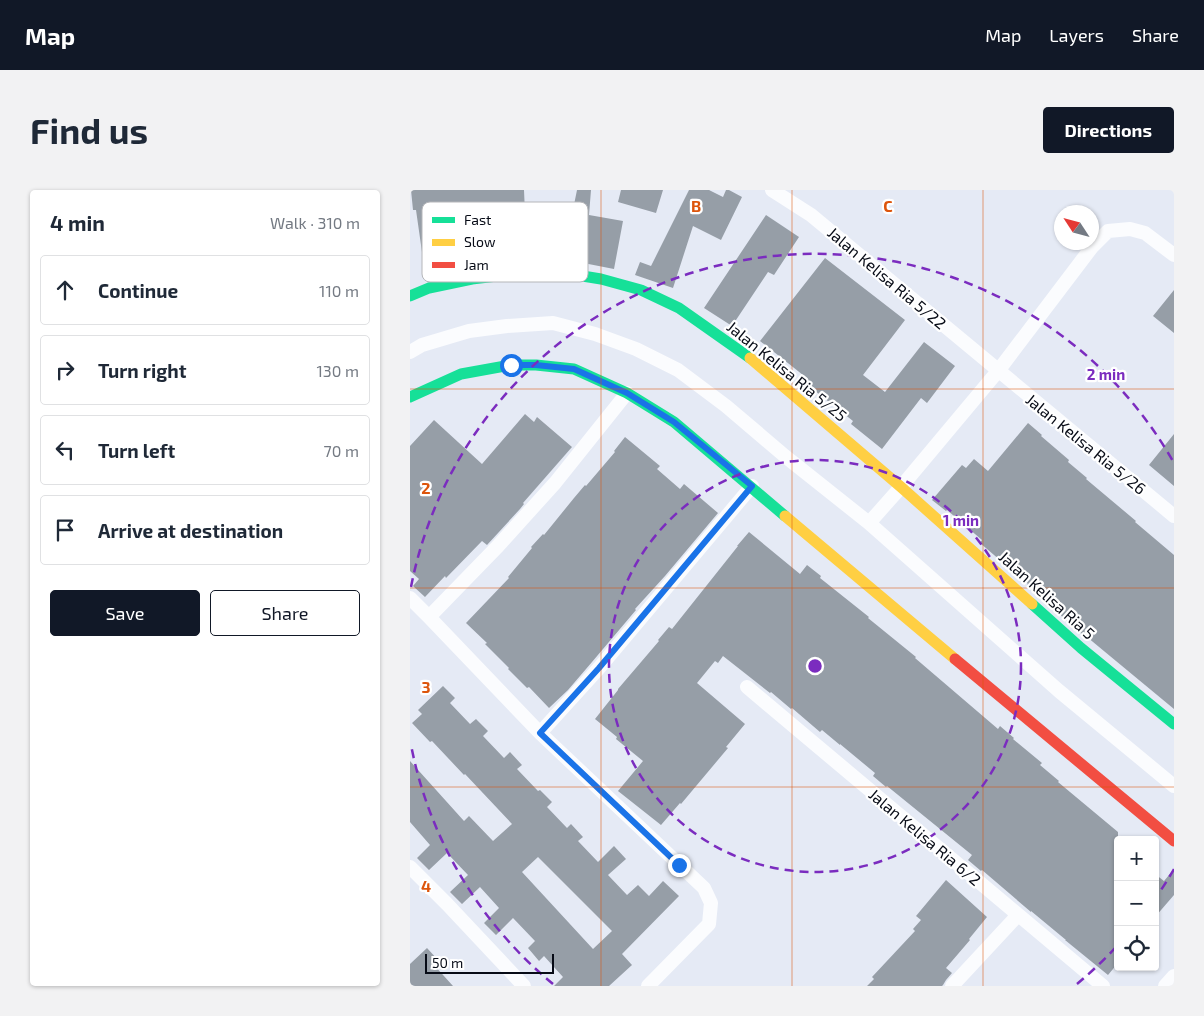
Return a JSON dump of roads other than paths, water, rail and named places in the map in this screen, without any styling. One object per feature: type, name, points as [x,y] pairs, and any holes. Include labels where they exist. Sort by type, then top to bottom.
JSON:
[{"type":"street","name":"Jalan Kelisa Ria 5/22","points":[[772,190],[811,215],[998,371]]},
{"type":"street","points":[[869,523],[998,371],[1092,247],[1108,231],[1130,229],[1145,233],[1174,254]]},
{"type":"street","name":"Jalan Kelisa Ria 5/25","points":[[588,277],[641,290],[679,308],[745,354],[901,487]]},
{"type":"street","name":"Jalan Kelisa Ria 5/25","points":[[410,296],[429,288],[461,282]]},
{"type":"street","points":[[410,352],[422,345],[469,331],[553,323],[595,334],[636,349],[678,370],[726,406],[869,523],[1059,691],[1174,786]]},
{"type":"street","points":[[410,397],[460,374],[511,365],[536,365],[574,369],[627,393],[674,422],[752,486],[921,631],[1174,841]]},
{"type":"street","name":"Jalan Kelisa Ria 5/26","points":[[998,371],[1174,516]]},
{"type":"street","points":[[429,617],[498,546],[555,483],[627,393]]},
{"type":"street","points":[[540,733],[599,668],[752,486]]},
{"type":"street","name":"Jalan Kelisa Ria 5","points":[[901,487],[1082,648],[1174,724]]},
{"type":"street","points":[[410,598],[540,733],[704,888],[711,903],[709,924],[648,986]]},
{"type":"street","name":"Jalan Kelisa Ria 6/2","points":[[747,687],[1103,986]]},
{"type":"street","points":[[410,867],[524,986]]},
{"type":"street","points":[[952,986],[1018,915]]},
{"type":"street","points":[[1165,986],[1174,976]]}]
